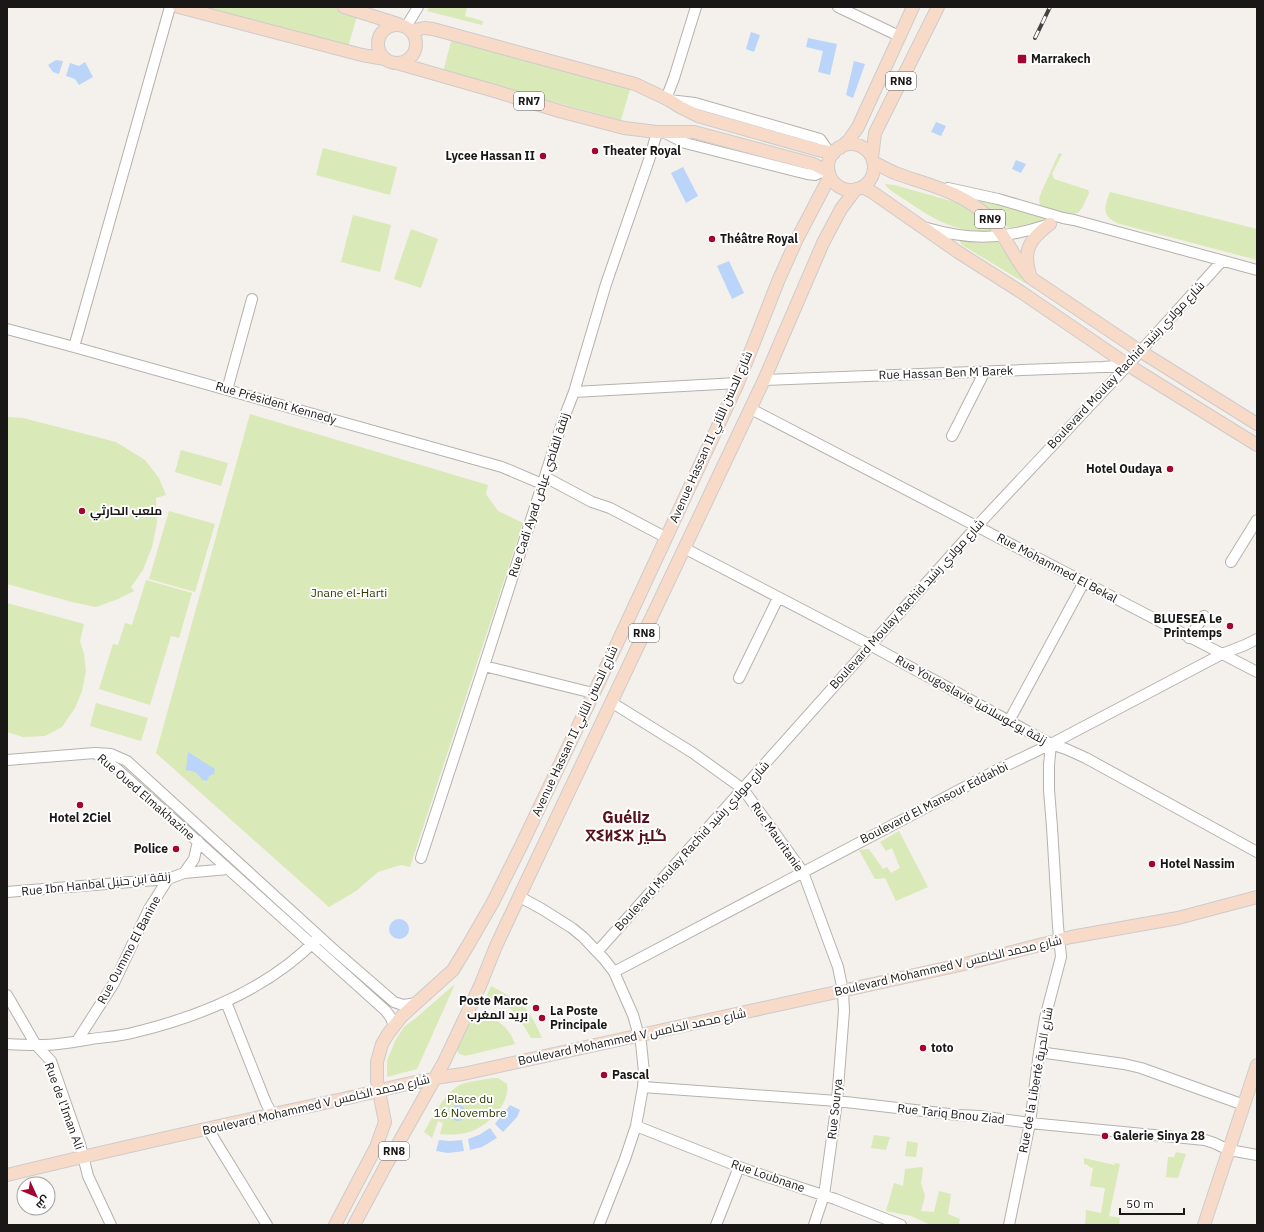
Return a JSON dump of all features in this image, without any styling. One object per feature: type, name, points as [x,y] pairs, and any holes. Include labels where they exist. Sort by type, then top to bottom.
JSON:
[{"type":"main road","name":"RN7","points":[[179,7],[362,55],[385,59],[389,62],[498,92],[566,113],[624,128],[660,132],[694,132],[810,163],[828,173]]},
{"type":"main road","points":[[344,7],[405,27],[414,36],[416,41],[415,50],[408,60],[397,63]]},
{"type":"main road","name":"RN8","points":[[828,173],[829,162],[834,151],[849,140],[856,132],[913,7]]},
{"type":"main road","name":"RN8","points":[[859,188],[869,182],[874,171],[873,160],[875,133],[938,7]]},
{"type":"main road","points":[[385,59],[378,51],[377,44],[378,37],[385,29],[391,25],[430,28],[635,84],[698,116],[834,151],[849,145],[858,146],[866,150],[873,160]]},
{"type":"main road","name":"RN9","points":[[873,160],[896,173],[958,196],[974,206],[988,217],[1003,236],[1021,266],[1031,278],[1140,351],[1257,424]]},
{"type":"main road","points":[[828,173],[834,182],[840,187],[847,189],[859,188],[872,192],[970,260],[1021,292],[1128,365],[1257,445]]},
{"type":"main road","name":"Avenue Hassan II شارع الحسن الثاني","points":[[379,1091],[377,1077],[379,1054],[382,1044],[406,1012],[453,970],[479,927],[521,846],[738,383],[785,266],[828,173]]},
{"type":"main road","name":"Avenue Hassan II شارع الحسن الثاني","points":[[435,1078],[468,1012],[496,946],[531,871],[751,409],[823,243],[841,207],[859,188]]},
{"type":"main road","points":[[1031,278],[1027,261],[1029,247],[1035,236],[1050,224]]},
{"type":"main road","name":"Boulevard Mohammed V شارع محمد الخامس","points":[[7,1175],[435,1078],[463,1074],[969,963],[1071,937],[1178,918],[1257,897]]},
{"type":"main road","points":[[1204,1225],[1257,1065]]},
{"type":"main road","name":"RN8","points":[[354,1225],[435,1078]]},
{"type":"main road","name":"RN8","points":[[335,1225],[376,1147],[386,1122],[379,1091]]},
{"type":"street","points":[[74,347],[170,7]]},
{"type":"street","points":[[405,27],[418,7]]},
{"type":"street","points":[[838,7],[899,36]]},
{"type":"street","points":[[668,100],[692,8]]},
{"type":"street","name":"Rue Cadi Ayad زنقة القاضي عياض","points":[[421,858],[562,423],[574,392],[606,284],[660,132]]},
{"type":"street","points":[[929,184],[998,199],[1257,270]]},
{"type":"street","points":[[920,226],[940,232],[967,237],[986,237],[1020,233],[1050,224],[1063,218]]},
{"type":"street","name":"Boulevard Moulay Rachid شارع مولاي رشيد","points":[[597,952],[977,526],[1128,365],[1222,261]]},
{"type":"street","points":[[227,390],[252,300]]},
{"type":"street","name":"Rue Président Kennedy","points":[[7,329],[502,467],[544,481]]},
{"type":"street","name":"Rue Hassan Ben M Barek","points":[[764,380],[1128,365]]},
{"type":"street","points":[[952,436],[985,371]]},
{"type":"street","points":[[574,392],[738,383]]},
{"type":"street","name":"Rue Mohammed El Bekal","points":[[751,409],[1257,672]]},
{"type":"street","points":[[544,481],[592,502],[610,508],[665,537]]},
{"type":"street","points":[[1231,562],[1257,520]]},
{"type":"street","name":"Rue Yougoslavie زنقة يوغوسلافيا","points":[[684,548],[870,645],[1051,744],[1086,758],[1257,852]]},
{"type":"street","points":[[1009,720],[1084,582]]},
{"type":"street","points":[[739,678],[778,598]]},
{"type":"street","points":[[1189,638],[1204,616]]},
{"type":"street","name":"Boulevard El Mansour Eddahbi","points":[[614,972],[997,770],[1051,744],[1222,654],[1257,639]]},
{"type":"street","points":[[484,666],[593,693]]},
{"type":"street","name":"Rue Mauritanie","points":[[611,702],[693,753],[743,789],[804,872],[838,967],[843,990]]},
{"type":"street","name":"Rue de la Liberté شارع الحرية","points":[[1009,1225],[1030,1123],[1045,1018],[1061,957],[1049,790],[1048,765],[1051,744]]},
{"type":"street","points":[[7,760],[95,753]]},
{"type":"street","name":"Rue Oued Elmakhazine","points":[[95,753],[111,754],[127,762],[394,1002],[403,1005],[417,1002]]},
{"type":"street","name":"Rue Oued Elmakhazine","points":[[95,753],[117,769],[386,1011],[394,1026]]},
{"type":"street","name":"Rue Ibn Hanbal زنقة ابن حنبل","points":[[184,873],[194,859],[198,841]]},
{"type":"street","name":"Rue Ibn Hanbal زنقة ابن حنبل","points":[[7,892],[168,879],[184,873],[228,869]]},
{"type":"street","name":"Rue Oummo El Banine","points":[[77,1041],[114,983],[149,909],[168,879]]},
{"type":"street","points":[[520,897],[572,928],[597,952],[614,972],[636,1021],[643,1056],[644,1072],[643,1087],[636,1126],[626,1159],[599,1225]]},
{"type":"street","points":[[7,1044],[58,1044],[135,1033],[190,1016],[226,1002],[278,972],[304,953],[320,936]]},
{"type":"street","name":"Rue Sourya","points":[[814,1225],[824,1195],[837,1101],[844,1011],[843,990]]},
{"type":"street","name":"Rue de l'Iman Ali","points":[[7,995],[36,1045],[51,1061],[80,1144],[82,1157],[88,1176],[111,1225]]},
{"type":"street","points":[[226,1002],[266,1103],[272,1114]]},
{"type":"street","points":[[1039,1052],[1124,1064],[1141,1068],[1244,1105]]},
{"type":"street","name":"Rue Tariq Bnou Ziad","points":[[643,1087],[837,1101],[1030,1123],[1205,1140],[1229,1150],[1257,1155]]},
{"type":"street","name":"Rue Loubnane","points":[[636,1126],[738,1167],[824,1195],[901,1225]]},
{"type":"street","points":[[208,1129],[262,1223]]},
{"type":"street","points":[[716,1225],[738,1167]]},
{"type":"green space","points":[[197,7],[334,7],[358,13],[348,47]]},
{"type":"green space","points":[[429,7],[467,7],[465,16],[483,21],[482,25],[427,11]]},
{"type":"green space","points":[[452,38],[631,86],[621,120],[443,72]]},
{"type":"green space","points":[[323,148],[397,167],[390,195],[316,175]]},
{"type":"green space","points":[[1059,153],[1062,154],[1052,174],[1054,179],[1088,190],[1089,193],[1078,213],[1071,214],[1040,205],[1040,195]]},
{"type":"green space","points":[[885,184],[894,185],[955,202],[979,215],[993,231],[968,230],[946,224],[925,213],[891,190]]},
{"type":"green space","points":[[1110,192],[1257,229],[1257,260],[1120,224],[1107,215],[1106,203]]},
{"type":"green space","points":[[982,199],[1046,216],[1049,219],[1011,228],[1007,227],[999,217],[981,203],[980,200]]},
{"type":"green space","points":[[353,215],[391,225],[380,272],[341,262]]},
{"type":"green space","points":[[411,229],[438,239],[421,288],[394,279]]},
{"type":"green space","points":[[961,240],[977,243],[1001,241],[1027,281],[1026,283],[962,245],[960,242]]},
{"type":"green space","name":"Jnane el-Harti","points":[[250,414],[488,485],[486,494],[498,511],[523,523],[410,867],[402,865],[378,872],[356,891],[329,907],[156,753]]},
{"type":"green space","name":"ملعب الحارثي","points":[[7,417],[23,418],[116,442],[145,460],[159,478],[166,495],[156,498],[157,523],[152,547],[143,570],[131,587],[134,591],[96,607],[7,584]]},
{"type":"green space","points":[[181,450],[228,463],[221,486],[175,472]]},
{"type":"green space","points":[[169,511],[215,524],[195,592],[149,579]]},
{"type":"green space","points":[[146,580],[192,593],[179,638],[171,636],[150,705],[99,689],[113,644],[118,645],[125,623],[132,625]]},
{"type":"green space","points":[[7,603],[84,624],[80,641],[84,654],[86,671],[82,691],[75,708],[62,727],[45,736],[23,737],[7,732]]},
{"type":"green space","points":[[96,703],[148,718],[141,741],[90,726]]},
{"type":"green space","points":[[899,831],[928,887],[896,901],[885,878],[875,879],[859,850],[869,849],[883,869],[887,867],[891,873],[900,868],[892,848],[886,851],[880,842]]},
{"type":"green space","name":"Place du 16 Novembre","points":[[455,984],[417,1069],[387,1077],[387,1061],[395,1041],[404,1027]]},
{"type":"green space","points":[[491,986],[513,998],[527,1010],[542,1038],[531,1038],[508,1006],[486,997]]},
{"type":"green space","name":"Place du 16 Novembre","points":[[475,1013],[485,1013],[496,1020],[505,1027],[515,1044],[465,1056],[458,1053],[457,1049]]},
{"type":"green space","name":"Place du 16 Novembre","points":[[498,1078],[507,1084],[507,1092],[501,1107],[490,1120],[476,1129],[462,1134],[440,1134],[443,1123],[438,1121],[432,1138],[424,1132],[440,1105],[456,1087],[466,1083]]},
{"type":"green space","points":[[874,1135],[890,1137],[886,1150],[871,1148]]},
{"type":"green space","points":[[907,1141],[918,1143],[916,1157],[905,1156]]},
{"type":"green space","points":[[1176,1152],[1186,1154],[1178,1178],[1166,1177],[1168,1157],[1174,1157]]},
{"type":"green space","points":[[1084,1158],[1114,1165],[1115,1163],[1120,1164],[1109,1216],[1120,1218],[1119,1225],[1085,1225],[1086,1210],[1101,1213],[1105,1188],[1090,1186],[1093,1168],[1084,1164]]},
{"type":"green space","points":[[922,1167],[921,1183],[925,1196],[921,1211],[934,1212],[939,1191],[951,1194],[948,1214],[960,1219],[959,1225],[931,1225],[911,1216],[886,1211],[894,1183],[903,1186],[905,1169]]},
{"type":"water","points":[[751,32],[760,35],[754,52],[746,49]]},
{"type":"water","points":[[808,38],[837,44],[830,75],[818,72],[823,51],[806,47]]},
{"type":"water","points":[[56,60],[63,61],[59,74],[53,72],[48,65]]},
{"type":"water","points":[[854,61],[865,64],[853,98],[846,95]]},
{"type":"water","points":[[85,62],[93,77],[79,85],[75,79],[66,76],[70,63],[79,66]]},
{"type":"water","points":[[936,122],[946,126],[941,136],[931,132]]},
{"type":"water","points":[[1016,160],[1026,164],[1021,173],[1012,169]]},
{"type":"water","points":[[683,167],[698,196],[686,203],[671,173]]},
{"type":"water","points":[[729,261],[744,293],[732,299],[717,266]]},
{"type":"water","points":[[188,752],[215,769],[214,774],[209,776],[207,781],[202,780],[196,773],[186,770]]},
{"type":"water","points":[[395,919],[403,919],[409,925],[409,933],[403,939],[395,939],[389,933],[389,925]]},
{"type":"water","points":[[458,1105],[465,1110],[466,1113],[461,1120],[458,1121],[451,1116],[450,1113],[455,1106]]},
{"type":"water","name":"Place du 16 Novembre","points":[[510,1105],[520,1110],[517,1117],[503,1132],[495,1124]]},
{"type":"water","name":"Place du 16 Novembre","points":[[490,1128],[497,1138],[482,1147],[470,1150],[468,1139],[479,1135]]},
{"type":"water","name":"Place du 16 Novembre","points":[[439,1140],[462,1140],[464,1151],[448,1153],[436,1151]]},
{"type":"railway","points":[[1035,38],[1050,7]]},
{"type":"place","name":"Marrakech","points":[[1022,59]]},
{"type":"place","name":"Theater Royal","points":[[595,151]]},
{"type":"place","name":"Lycee Hassan II","points":[[543,156]]},
{"type":"place","name":"Théâtre Royal","points":[[712,239]]},
{"type":"place","name":"Hotel Oudaya","points":[[1170,469]]},
{"type":"place","name":"ملعب الحارثي","points":[[82,511]]},
{"type":"place","name":"BLUESEA Le Printemps","points":[[1230,626]]},
{"type":"place","name":"Hotel 2Ciel","points":[[80,805]]},
{"type":"place","name":"Police","points":[[176,849]]},
{"type":"place","name":"Hotel Nassim","points":[[1152,864]]},
{"type":"place","name":"Poste Maroc بريد المغرب","points":[[536,1008]]},
{"type":"place","name":"La Poste Principale","points":[[542,1018]]},
{"type":"place","name":"toto","points":[[923,1048]]},
{"type":"place","name":"Pascal","points":[[604,1075]]},
{"type":"place","name":"Galerie Sinya 28","points":[[1105,1136]]},
{"type":"district","name":"Guéliz ⴳⵉⵍⵉⵣ گليز","points":[[626,826]]}]
